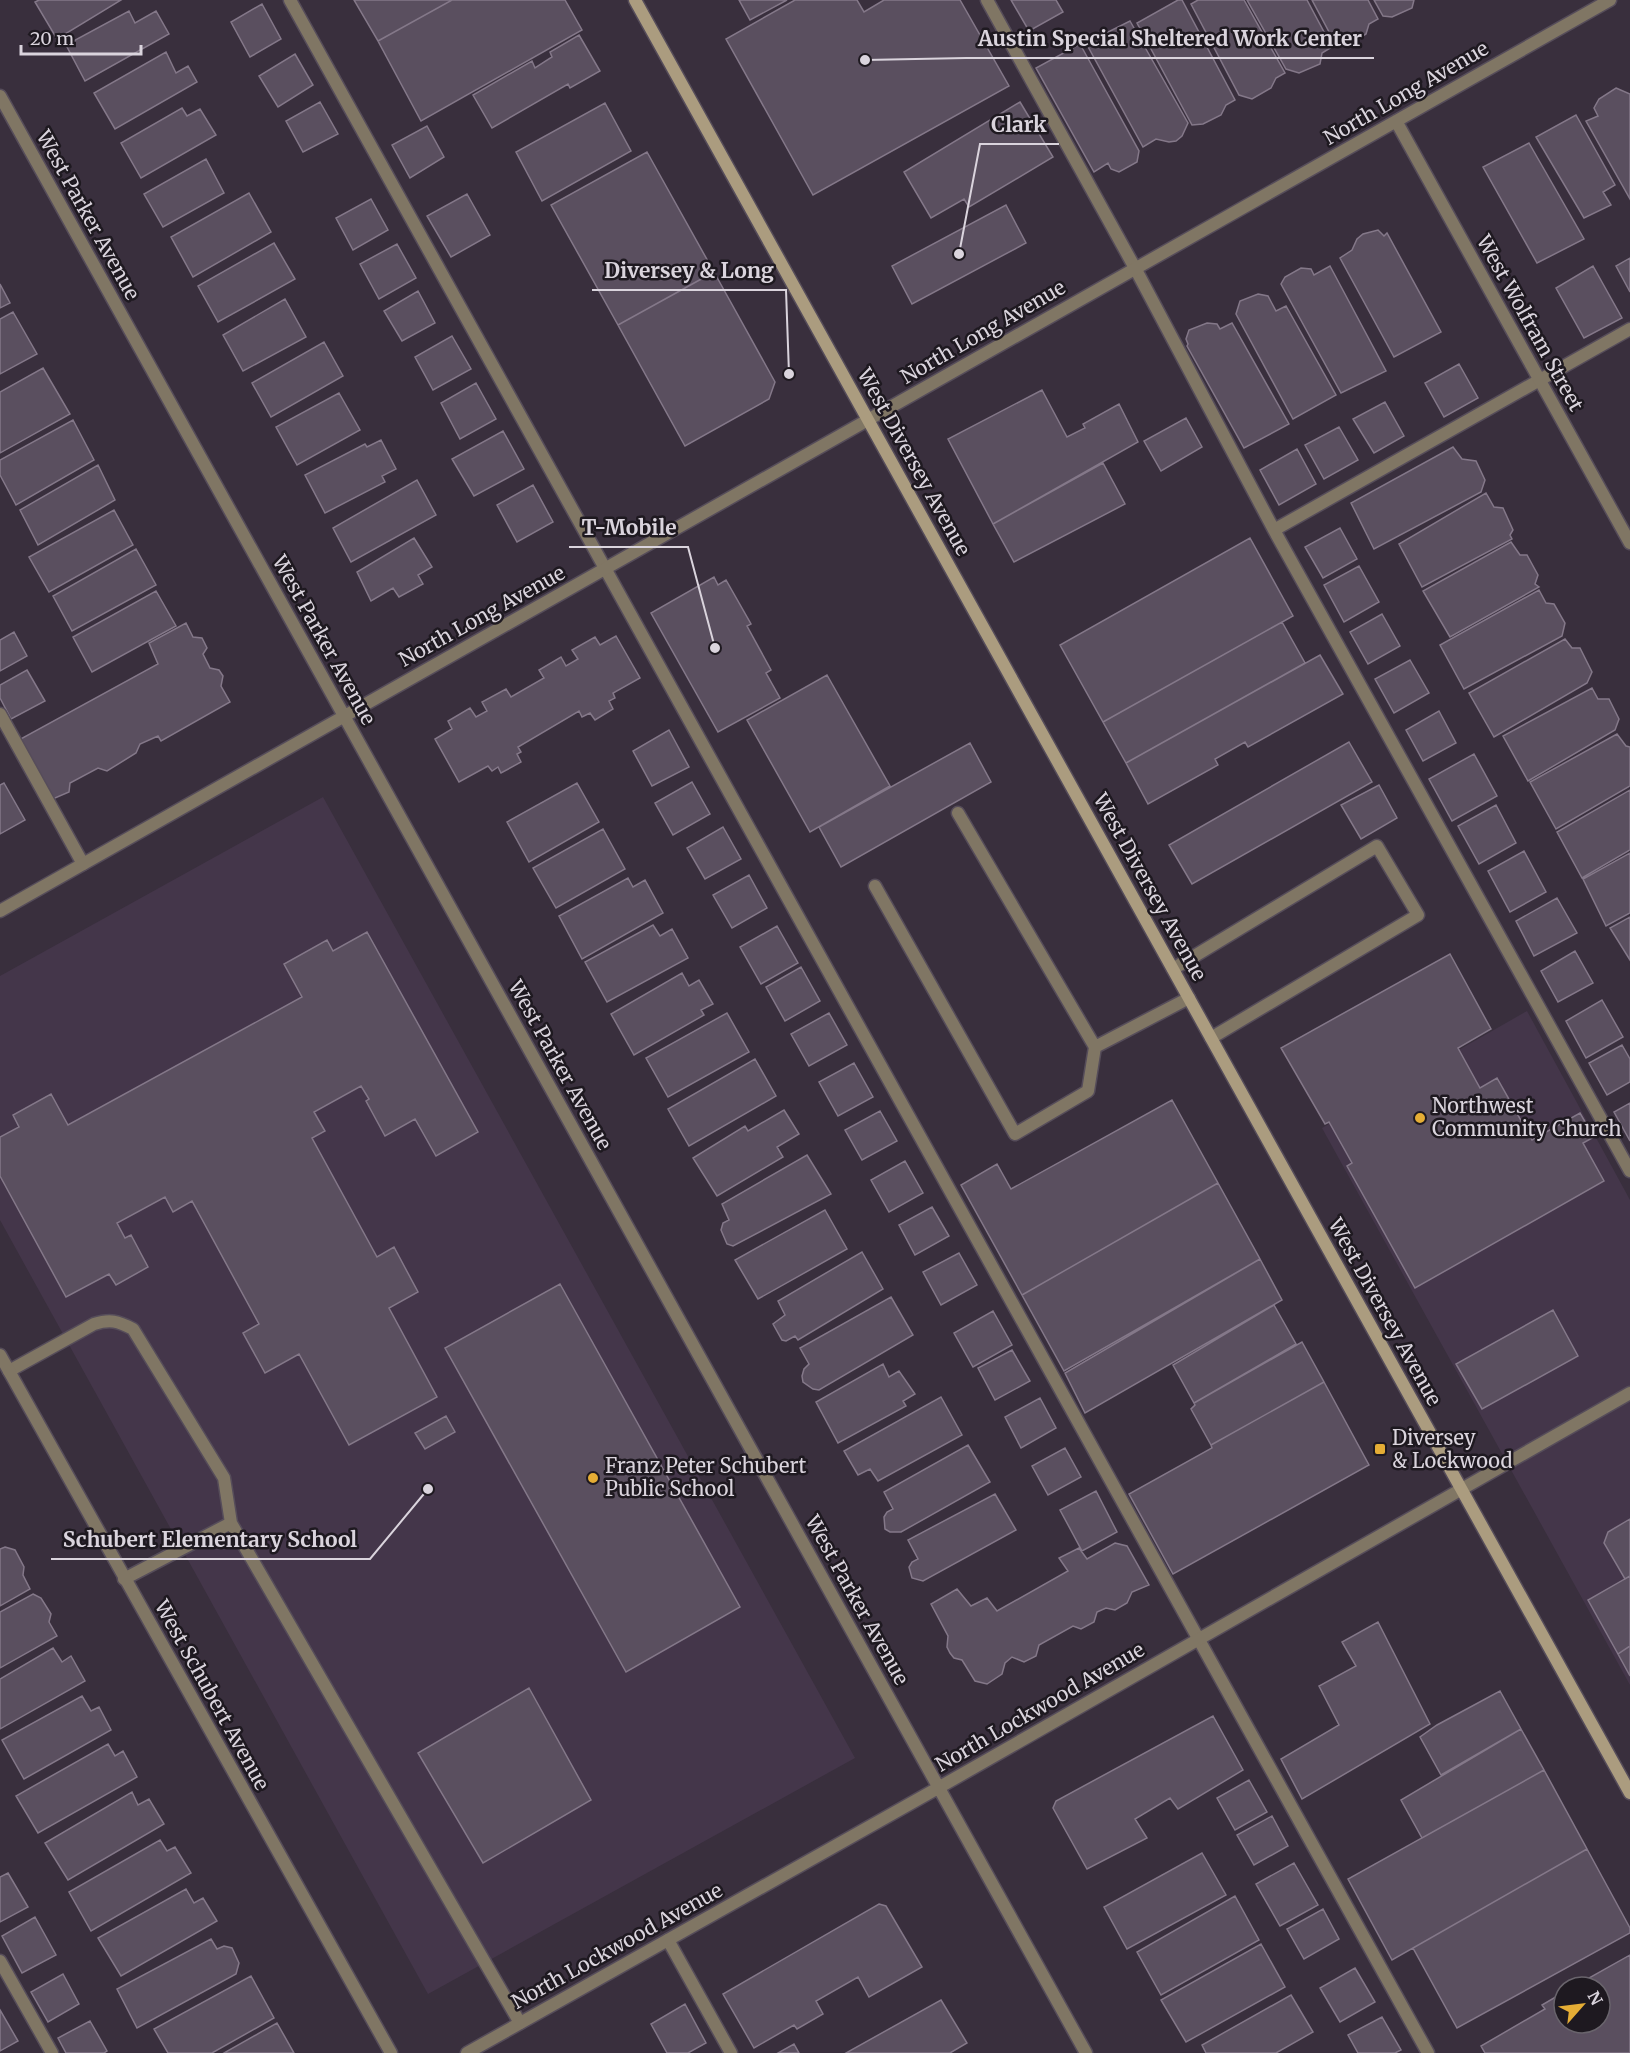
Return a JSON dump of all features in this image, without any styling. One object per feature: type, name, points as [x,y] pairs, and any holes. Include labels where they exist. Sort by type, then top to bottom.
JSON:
[{"type":"main road","name":"West Diversey Avenue","points":[[635,0],[1630,1793]]},
{"type":"street","points":[[290,0],[1428,2053]]},
{"type":"street","points":[[987,0],[1135,268],[1274,530],[1630,1171]]},
{"type":"street","name":"North Long Avenue","points":[[0,911],[1610,0]]},
{"type":"street","name":"West Parker Avenue","points":[[0,96],[1086,2053]]},
{"type":"street","name":"West Wolfram Street","points":[[1396,121],[1630,543]]},
{"type":"street","points":[[1274,530],[1630,329]]},
{"type":"street","points":[[0,714],[83,864]]},
{"type":"street","points":[[875,886],[1016,1134],[1088,1091],[1095,1047],[958,813]]},
{"type":"street","points":[[1173,969],[1377,846],[1418,915],[1211,1038]]},
{"type":"street","points":[[1095,1047],[1189,998]]},
{"type":"street","points":[[9,1371],[94,1324],[107,1320],[118,1321],[133,1329],[224,1478],[231,1523],[520,2023]]},
{"type":"street","name":"West Schubert Avenue","points":[[0,1355],[391,2053]]},
{"type":"street","name":"North Lockwood Avenue","points":[[467,2053],[938,1788],[1630,1393]]},
{"type":"street","points":[[124,1579],[231,1523]]},
{"type":"street","points":[[668,1940],[731,2053]]},
{"type":"street","points":[[0,1961],[52,2053]]},
{"type":"shaded area","points":[[323,797],[855,1758],[428,1994],[0,1220],[0,976]]},
{"type":"shaded area","points":[[1527,1011],[1630,1200],[1630,1685],[1322,1128]]},
{"type":"building","points":[[39,0],[121,0],[57,39],[35,2]]},
{"type":"building","points":[[354,0],[452,0],[378,41]]},
{"type":"building","points":[[452,0],[565,0],[582,30],[421,121],[378,41]]},
{"type":"building","points":[[739,0],[787,0],[750,20]]},
{"type":"building","points":[[795,0],[857,0],[864,12],[884,0],[960,0],[1009,86],[813,195],[726,39]]},
{"type":"building","points":[[1011,0],[1056,0],[1063,12],[1029,31]]},
{"type":"building","points":[[1178,0],[1182,0],[1235,100],[1226,105],[1221,115],[1203,124],[1192,125],[1137,23]]},
{"type":"building","points":[[1198,0],[1244,0],[1285,73],[1276,78],[1271,88],[1252,99],[1239,95],[1191,4]]},
{"type":"building","points":[[1247,0],[1307,0],[1332,47],[1322,53],[1320,64],[1299,73],[1286,69]]},
{"type":"building","points":[[1312,0],[1368,0],[1378,19],[1369,24],[1366,34],[1347,46],[1335,43]]},
{"type":"building","points":[[1374,0],[1414,0],[1412,8],[1392,17],[1383,16]]},
{"type":"building","points":[[262,4],[281,39],[250,57],[231,22]]},
{"type":"building","points":[[129,11],[135,23],[156,11],[169,34],[85,81],[66,45]]},
{"type":"building","points":[[1130,21],[1188,123],[1182,136],[1176,141],[1156,139],[1143,147],[1086,43]]},
{"type":"building","points":[[579,35],[600,71],[570,88],[568,84],[492,128],[473,95],[532,61],[535,68],[552,57],[550,52]]},
{"type":"building","points":[[1080,44],[1139,151],[1137,162],[1119,172],[1111,169],[1108,163],[1094,172],[1036,68]]},
{"type":"building","points":[[166,52],[176,73],[188,66],[197,82],[115,129],[94,93]]},
{"type":"building","points":[[295,54],[313,85],[278,107],[259,76]]},
{"type":"building","points":[[1616,88],[1630,94],[1630,199],[1586,121],[1598,116],[1594,108],[1599,99]]},
{"type":"building","points":[[320,102],[338,134],[303,152],[286,121]]},
{"type":"building","points":[[1020,102],[1053,157],[969,207],[964,199],[931,218],[904,172]]},
{"type":"building","points":[[605,103],[631,151],[542,201],[516,152]]},
{"type":"building","points":[[182,108],[187,116],[200,109],[216,135],[141,178],[121,143]]},
{"type":"building","points":[[1576,115],[1615,185],[1603,192],[1611,205],[1584,218],[1536,137]]},
{"type":"building","points":[[427,126],[444,157],[410,178],[392,145]]},
{"type":"building","points":[[1529,143],[1584,239],[1537,263],[1483,167]]},
{"type":"building","points":[[647,152],[714,272],[618,325],[551,205]]},
{"type":"building","points":[[206,159],[224,193],[163,227],[144,194]]},
{"type":"building","points":[[249,193],[271,232],[193,277],[171,237]]},
{"type":"building","points":[[467,194],[490,235],[451,257],[427,216]]},
{"type":"building","points":[[371,199],[388,230],[353,250],[336,218]]},
{"type":"building","points":[[1006,205],[1026,243],[912,304],[892,266]]},
{"type":"building","points":[[1378,230],[1384,236],[1387,233],[1441,332],[1394,357],[1340,258],[1352,250],[1357,239],[1363,234]]},
{"type":"building","points":[[274,243],[295,279],[218,322],[198,286]]},
{"type":"building","points":[[397,244],[416,278],[379,299],[360,264]]},
{"type":"building","points":[[1630,258],[1630,292],[1616,266]]},
{"type":"building","points":[[1330,266],[1386,371],[1341,393],[1281,284],[1285,277],[1301,268],[1311,269],[1314,275]]},
{"type":"building","points":[[1593,266],[1622,318],[1584,338],[1556,288]]},
{"type":"building","points":[[714,272],[775,382],[769,399],[685,446],[618,325]]},
{"type":"building","points":[[0,284],[10,303],[0,308]]},
{"type":"building","points":[[418,291],[435,323],[402,341],[384,311]]},
{"type":"building","points":[[1258,294],[1268,296],[1276,311],[1286,306],[1336,395],[1293,419],[1236,314],[1240,301]]},
{"type":"building","points":[[285,299],[306,337],[243,371],[223,335]]},
{"type":"building","points":[[13,312],[37,354],[0,374],[0,319]]},
{"type":"building","points":[[1207,323],[1217,324],[1220,329],[1232,323],[1289,424],[1244,448],[1187,346],[1186,339],[1189,330]]},
{"type":"building","points":[[452,336],[471,369],[433,390],[415,357]]},
{"type":"building","points":[[324,342],[343,376],[271,417],[252,383]]},
{"type":"building","points":[[1459,364],[1478,398],[1444,417],[1425,383]]},
{"type":"building","points":[[43,368],[70,414],[0,453],[0,392]]},
{"type":"building","points":[[476,383],[496,419],[460,439],[441,403]]},
{"type":"building","points":[[1042,390],[1067,437],[1085,428],[1083,424],[1119,404],[1138,442],[993,524],[948,439]]},
{"type":"building","points":[[339,393],[360,430],[297,465],[276,427]]},
{"type":"building","points":[[1385,402],[1404,436],[1374,453],[1353,419]]},
{"type":"building","points":[[1186,418],[1202,447],[1161,471],[1144,441]]},
{"type":"building","points":[[73,420],[94,460],[16,505],[0,475],[0,460]]},
{"type":"building","points":[[1339,427],[1358,460],[1324,479],[1305,445]]},
{"type":"building","points":[[503,431],[524,469],[474,496],[452,459]]},
{"type":"building","points":[[381,440],[396,469],[382,476],[385,482],[325,513],[305,475],[365,444],[367,447]]},
{"type":"building","points":[[1453,447],[1462,459],[1476,461],[1485,480],[1481,492],[1374,549],[1351,503]]},
{"type":"building","points":[[1297,449],[1316,484],[1279,505],[1260,470]]},
{"type":"building","points":[[1103,463],[1125,504],[1014,562],[993,524]]},
{"type":"building","points":[[98,465],[115,500],[38,545],[20,510]]},
{"type":"building","points":[[417,480],[436,515],[351,562],[333,528]]},
{"type":"building","points":[[533,485],[553,522],[517,542],[497,505]]},
{"type":"building","points":[[1486,493],[1494,507],[1503,508],[1513,530],[1510,535],[1512,539],[1422,587],[1399,544]]},
{"type":"building","points":[[114,510],[133,545],[49,592],[29,557]]},
{"type":"building","points":[[1340,528],[1357,559],[1323,578],[1305,547]]},
{"type":"building","points":[[414,538],[432,567],[418,575],[423,584],[399,597],[393,588],[371,601],[357,572]]},
{"type":"building","points":[[1250,538],[1293,616],[1103,722],[1060,645]]},
{"type":"building","points":[[1511,542],[1520,555],[1527,555],[1538,575],[1535,584],[1539,587],[1450,637],[1423,591]]},
{"type":"building","points":[[136,549],[156,585],[72,631],[53,596]]},
{"type":"building","points":[[1359,566],[1379,602],[1344,622],[1324,585]]},
{"type":"building","points":[[714,577],[718,585],[726,580],[751,624],[747,626],[771,670],[766,673],[780,698],[718,732],[651,613]]},
{"type":"building","points":[[1539,590],[1546,603],[1554,604],[1565,623],[1562,636],[1464,689],[1440,645]]},
{"type":"building","points":[[156,591],[176,626],[92,672],[73,637]]},
{"type":"building","points":[[1382,614],[1400,646],[1368,664],[1350,632]]},
{"type":"building","points":[[1282,622],[1305,663],[1126,763],[1103,722]]},
{"type":"building","points":[[186,623],[193,637],[202,638],[207,648],[203,654],[210,668],[219,670],[223,676],[221,686],[230,702],[161,741],[158,736],[140,744],[136,753],[107,771],[98,768],[70,783],[69,792],[55,798],[49,797],[17,741],[158,664],[149,643]]},
{"type":"building","points":[[14,632],[27,656],[0,671],[0,640]]},
{"type":"building","points":[[616,636],[640,678],[613,693],[615,698],[609,701],[613,709],[595,720],[590,713],[582,717],[579,711],[518,747],[521,752],[517,754],[521,762],[501,773],[498,767],[492,771],[488,766],[459,782],[435,739],[452,729],[448,721],[470,708],[476,717],[487,711],[482,702],[506,689],[511,697],[544,678],[539,670],[561,657],[566,666],[578,659],[572,650],[595,637],[600,645]]},
{"type":"building","points":[[1565,639],[1572,648],[1580,648],[1592,672],[1587,683],[1494,737],[1469,693]]},
{"type":"building","points":[[1320,655],[1343,694],[1248,747],[1245,742],[1215,759],[1218,765],[1148,804],[1126,763]]},
{"type":"building","points":[[1410,660],[1429,693],[1394,713],[1375,679]]},
{"type":"building","points":[[27,670],[45,701],[11,719],[0,698],[0,685]]},
{"type":"building","points":[[827,675],[890,786],[810,832],[747,720]]},
{"type":"building","points":[[1592,688],[1598,699],[1609,699],[1619,719],[1615,730],[1528,781],[1503,736]]},
{"type":"building","points":[[1439,711],[1456,743],[1423,761],[1406,730]]},
{"type":"building","points":[[669,730],[689,767],[652,786],[633,751]]},
{"type":"building","points":[[1617,734],[1626,746],[1630,747],[1630,786],[1556,829],[1530,782]]},
{"type":"building","points":[[1349,742],[1372,782],[1192,884],[1169,845]]},
{"type":"building","points":[[970,743],[991,782],[841,867],[819,827]]},
{"type":"building","points":[[1474,754],[1497,796],[1452,821],[1429,779]]},
{"type":"building","points":[[692,782],[710,814],[673,835],[655,803]]},
{"type":"building","points":[[4,783],[25,820],[0,834],[0,785]]},
{"type":"building","points":[[577,783],[599,822],[529,862],[507,822]]},
{"type":"building","points":[[1379,785],[1397,818],[1361,839],[1341,805]]},
{"type":"building","points":[[1630,790],[1630,850],[1582,878],[1557,832]]},
{"type":"building","points":[[1496,805],[1516,843],[1479,864],[1458,826]]},
{"type":"building","points":[[723,827],[741,859],[705,879],[687,848]]},
{"type":"building","points":[[603,829],[625,869],[556,908],[533,868]]},
{"type":"building","points":[[1524,851],[1546,892],[1510,912],[1488,871]]},
{"type":"building","points":[[1630,853],[1630,913],[1606,926],[1583,879]]},
{"type":"building","points":[[749,875],[767,908],[732,928],[713,895]]},
{"type":"building","points":[[628,878],[633,887],[645,880],[663,913],[582,959],[559,916]]},
{"type":"building","points":[[1557,898],[1577,933],[1534,956],[1516,921]]},
{"type":"building","points":[[1630,917],[1630,960],[1610,928]]},
{"type":"building","points":[[653,925],[660,936],[672,929],[688,958],[607,1002],[585,962]]},
{"type":"building","points":[[777,926],[798,963],[761,984],[740,947]]},
{"type":"building","points":[[367,932],[478,1132],[436,1156],[415,1119],[385,1136],[366,1101],[369,1099],[361,1086],[314,1112],[325,1131],[312,1138],[377,1257],[394,1247],[418,1292],[389,1308],[437,1397],[349,1445],[299,1354],[265,1373],[243,1333],[259,1324],[192,1201],[173,1212],[165,1197],[117,1223],[125,1238],[131,1235],[148,1267],[116,1285],[109,1274],[66,1297],[0,1176],[0,1137],[19,1127],[13,1115],[51,1094],[68,1125],[302,997],[284,964],[327,940],[333,951]]},
{"type":"building","points":[[1575,951],[1593,983],[1558,1002],[1541,971]]},
{"type":"building","name":"Northwest Community Church","points":[[1450,954],[1491,1029],[1458,1048],[1480,1088],[1497,1078],[1532,1140],[1580,1113],[1594,1137],[1583,1143],[1604,1181],[1415,1288],[1347,1166],[1352,1163],[1329,1122],[1325,1124],[1281,1048]]},
{"type":"building","points":[[801,967],[820,1001],[785,1021],[766,987]]},
{"type":"building","points":[[682,973],[689,986],[699,980],[713,1004],[701,1010],[704,1015],[634,1055],[611,1014]]},
{"type":"building","points":[[1602,1000],[1623,1037],[1586,1058],[1566,1021]]},
{"type":"building","points":[[727,1013],[749,1052],[668,1097],[646,1058]]},
{"type":"building","points":[[829,1013],[847,1045],[809,1066],[791,1034]]},
{"type":"building","points":[[1622,1045],[1630,1059],[1630,1082],[1607,1095],[1589,1063]]},
{"type":"building","points":[[755,1059],[776,1096],[689,1146],[668,1109]]},
{"type":"building","points":[[854,1063],[873,1097],[838,1116],[819,1082]]},
{"type":"building","points":[[1172,1100],[1218,1183],[1022,1295],[961,1185],[997,1164],[1011,1189]]},
{"type":"building","points":[[1630,1103],[1630,1141],[1614,1112]]},
{"type":"building","points":[[784,1110],[799,1134],[777,1147],[783,1157],[717,1196],[693,1158],[745,1126],[748,1131]]},
{"type":"building","points":[[880,1111],[897,1141],[862,1160],[845,1130]]},
{"type":"building","points":[[807,1155],[831,1194],[733,1246],[727,1244],[721,1230],[723,1223],[729,1220],[722,1204]]},
{"type":"building","points":[[905,1161],[923,1193],[889,1212],[871,1180]]},
{"type":"building","points":[[1218,1183],[1260,1259],[1064,1371],[1022,1295]]},
{"type":"building","points":[[932,1207],[949,1236],[915,1255],[899,1225]]},
{"type":"building","points":[[825,1210],[847,1249],[758,1299],[735,1260]]},
{"type":"building","points":[[862,1252],[883,1289],[798,1340],[795,1336],[786,1341],[782,1340],[773,1324],[785,1315],[778,1301]]},
{"type":"building","points":[[959,1253],[977,1285],[941,1305],[923,1272]]},
{"type":"building","points":[[1260,1259],[1282,1300],[1085,1413],[1065,1373]]},
{"type":"building","name":"Franz Peter Schubert Public School","points":[[560,1284],[740,1607],[626,1672],[445,1348]]},
{"type":"building","points":[[891,1297],[913,1335],[819,1390],[803,1382],[804,1369],[809,1364],[800,1348]]},
{"type":"building","points":[[1274,1305],[1296,1344],[1194,1403],[1173,1365]]},
{"type":"building","points":[[1553,1310],[1578,1356],[1482,1409],[1456,1364]]},
{"type":"building","points":[[993,1311],[1012,1345],[973,1367],[954,1333]]},
{"type":"building","points":[[1302,1342],[1324,1382],[1211,1445],[1191,1409],[1194,1403]]},
{"type":"building","points":[[1012,1350],[1030,1381],[995,1400],[978,1368]]},
{"type":"building","points":[[883,1364],[889,1377],[899,1371],[915,1394],[903,1401],[906,1406],[838,1443],[816,1402]]},
{"type":"building","points":[[1324,1382],[1369,1465],[1173,1574],[1129,1494]]},
{"type":"building","points":[[941,1397],[962,1435],[878,1481],[870,1469],[858,1475],[844,1451]]},
{"type":"building","points":[[1040,1398],[1056,1428],[1021,1448],[1005,1417]]},
{"type":"building","points":[[446,1416],[455,1432],[425,1449],[415,1433]]},
{"type":"building","points":[[968,1445],[990,1482],[901,1532],[890,1532],[885,1529],[884,1517],[893,1509],[884,1492]]},
{"type":"building","points":[[1065,1448],[1081,1477],[1048,1495],[1032,1466]]},
{"type":"building","points":[[1096,1491],[1117,1532],[1082,1551],[1060,1510]]},
{"type":"building","points":[[995,1494],[1016,1530],[923,1581],[912,1578],[909,1567],[918,1559],[908,1540]]},
{"type":"building","points":[[1630,1519],[1630,1576],[1625,1579],[1604,1543],[1608,1532]]},
{"type":"building","points":[[1115,1543],[1127,1546],[1149,1585],[1132,1592],[1127,1603],[1115,1610],[1106,1608],[1097,1612],[1094,1622],[1081,1629],[1073,1626],[1039,1645],[1036,1656],[1024,1662],[1012,1657],[1005,1663],[1002,1674],[987,1684],[975,1681],[962,1660],[954,1658],[950,1653],[947,1647],[948,1636],[931,1604],[957,1589],[971,1606],[987,1598],[997,1611],[1068,1571],[1059,1558],[1079,1548],[1087,1559]]},
{"type":"building","points":[[5,1547],[15,1550],[24,1567],[23,1575],[30,1589],[0,1606],[0,1549]]},
{"type":"building","points":[[1630,1576],[1630,1646],[1618,1654],[1588,1600]]},
{"type":"building","points":[[33,1594],[41,1598],[51,1614],[49,1622],[57,1636],[0,1668],[0,1612]]},
{"type":"building","points":[[1378,1622],[1430,1724],[1302,1799],[1281,1759],[1339,1725],[1319,1686],[1356,1666],[1342,1642]]},
{"type":"building","points":[[1630,1646],[1630,1676],[1618,1654]]},
{"type":"building","points":[[53,1648],[62,1662],[71,1656],[85,1681],[0,1729],[0,1679]]},
{"type":"building","points":[[529,1688],[591,1800],[483,1863],[418,1753]]},
{"type":"building","points":[[1500,1691],[1521,1729],[1441,1775],[1420,1737],[1437,1725]]},
{"type":"building","points":[[82,1696],[91,1711],[99,1707],[111,1730],[24,1779],[2,1740]]},
{"type":"building","points":[[1213,1716],[1243,1770],[1178,1809],[1170,1798],[1135,1819],[1147,1838],[1087,1869],[1053,1808],[1056,1801]]},
{"type":"building","points":[[1521,1729],[1544,1770],[1422,1838],[1401,1800]]},
{"type":"building","points":[[108,1744],[115,1756],[123,1751],[137,1777],[38,1833],[16,1796]]},
{"type":"building","points":[[1544,1770],[1587,1849],[1392,1960],[1348,1879]]},
{"type":"building","points":[[1249,1780],[1267,1812],[1235,1830],[1217,1798]]},
{"type":"building","points":[[132,1792],[138,1805],[149,1799],[164,1824],[68,1880],[45,1843]]},
{"type":"building","points":[[1272,1816],[1288,1846],[1254,1865],[1237,1835]]},
{"type":"building","points":[[160,1840],[167,1851],[175,1847],[191,1873],[91,1931],[69,1892]]},
{"type":"building","points":[[1587,1849],[1630,1928],[1630,1933],[1457,2028],[1413,1948]]},
{"type":"building","points":[[1202,1853],[1226,1895],[1127,1949],[1104,1907]]},
{"type":"building","points":[[1294,1863],[1318,1905],[1280,1926],[1256,1884]]},
{"type":"building","points":[[8,1873],[28,1907],[0,1922],[0,1877]]},
{"type":"building","points":[[186,1889],[194,1903],[203,1898],[217,1921],[121,1976],[98,1938]]},
{"type":"building","points":[[1235,1896],[1259,1940],[1161,1995],[1137,1952]]},
{"type":"building","points":[[879,1904],[886,1906],[922,1967],[869,1997],[858,1977],[816,2001],[823,2014],[797,2029],[794,2025],[754,2048],[723,1994]]},
{"type":"building","points":[[1323,1909],[1339,1939],[1304,1959],[1287,1929]]},
{"type":"building","points":[[35,1917],[56,1955],[22,1973],[2,1936]]},
{"type":"building","points":[[211,1939],[217,1949],[224,1946],[232,1948],[239,1963],[236,1974],[137,2028],[117,1989]]},
{"type":"building","points":[[1261,1944],[1285,1987],[1186,2042],[1161,2000]]},
{"type":"building","points":[[1630,1955],[1630,2053],[1485,2053],[1481,2046],[1545,2009],[1542,2005],[1552,1999],[1552,2035],[1612,2035],[1612,1975],[1594,1975]]},
{"type":"building","points":[[1355,1968],[1375,2002],[1340,2022],[1320,1988]]},
{"type":"building","points":[[63,1974],[79,2004],[48,2022],[31,1992]]},
{"type":"building","points":[[251,1976],[274,2018],[212,2053],[168,2053],[154,2029]]},
{"type":"building","points":[[1291,1995],[1313,2032],[1276,2053],[1206,2053],[1202,2045]]},
{"type":"building","points":[[941,2000],[967,2043],[950,2053],[846,2053]]},
{"type":"building","points":[[685,2004],[706,2043],[688,2053],[667,2053],[651,2024]]},
{"type":"building","points":[[0,2010],[18,2041],[0,2051]]},
{"type":"building","points":[[1382,2017],[1401,2050],[1395,2053],[1358,2053],[1348,2035]]},
{"type":"building","points":[[90,2021],[107,2051],[104,2053],[66,2053],[58,2038]]},
{"type":"building","points":[[277,2023],[294,2053],[224,2053]]},
{"type":"building","points":[[794,2044],[799,2053],[778,2053]]},
{"type":"place","name":"Austin Special Sheltered Work Center","points":[[865,60]]},
{"type":"place","name":"Clark","points":[[959,254]]},
{"type":"place","name":"Diversey & Long","points":[[789,374]]},
{"type":"place","name":"T-Mobile","points":[[715,648]]},
{"type":"place","name":"Northwest Community Church","points":[[1420,1118]]},
{"type":"place","name":"Diversey & Lockwood","points":[[1380,1449]]},
{"type":"place","name":"Franz Peter Schubert Public School","points":[[593,1478]]},
{"type":"place","name":"Schubert Elementary School","points":[[428,1489]]}]
